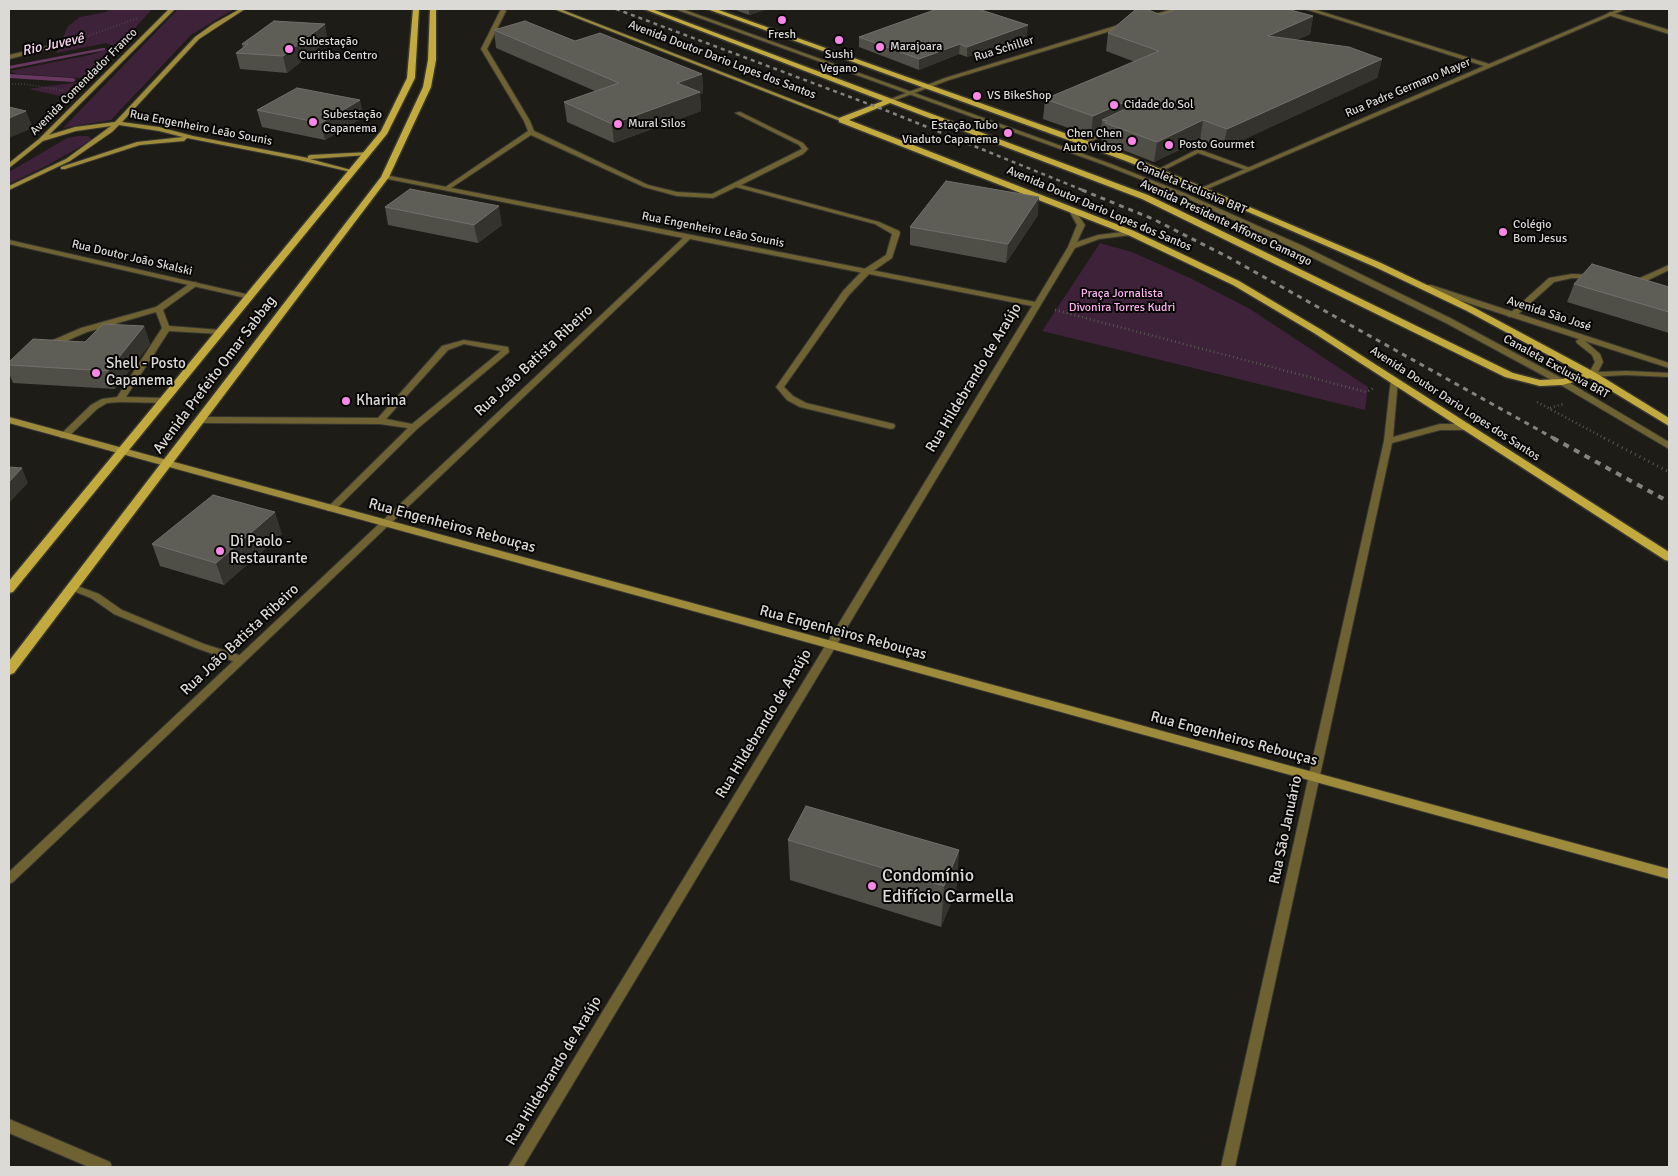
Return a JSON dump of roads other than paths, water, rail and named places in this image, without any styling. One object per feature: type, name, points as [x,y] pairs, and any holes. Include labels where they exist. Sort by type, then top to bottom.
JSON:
[{"type":"main road","name":"Avenida Comendador Franco","points":[[9,166],[41,140],[172,9]]},
{"type":"main road","points":[[11,187],[68,160],[119,123],[197,38],[214,25],[243,9]]},
{"type":"main road","name":"Avenida Prefeito Omar Sabbag","points":[[9,590],[353,172],[393,118],[408,88],[414,60],[416,9]]},
{"type":"main road","name":"Avenida Prefeito Omar Sabbag","points":[[9,670],[202,420],[385,178],[427,87],[432,60],[434,9]]},
{"type":"main road","name":"Avenida Doutor Dario Lopes dos Santos","points":[[556,9],[1071,209],[1199,265],[1253,293],[1394,380],[1669,558]]},
{"type":"main road","name":"Avenida Presidente Affonso Camargo","points":[[647,9],[891,100],[1177,211],[1509,375],[1529,382],[1562,382],[1592,375]]},
{"type":"main road","name":"Avenida Presidente Affonso Camargo","points":[[710,9],[1083,143],[1203,189],[1420,285],[1592,375],[1669,423]]},
{"type":"main road","name":"Rua Schiller","points":[[842,120],[891,100]]},
{"type":"main road","name":"Rua Engenheiro Leão Sounis","points":[[41,140],[75,129],[119,123],[158,129],[192,138],[299,158],[353,172]]},
{"type":"main road","points":[[11,187],[126,146],[156,140],[192,138]]},
{"type":"main road","name":"Rua Engenheiro Leão Sounis","points":[[299,158],[368,153]]},
{"type":"main road","name":"Rua Engenheiros Rebouças","points":[[9,420],[1669,874]]},
{"type":"street","name":"Canaleta Exclusiva BRT","points":[[678,9],[909,92],[1182,194],[1397,295],[1562,382],[1669,446]]},
{"type":"street","points":[[1139,20],[1176,9]]},
{"type":"street","points":[[1308,9],[1489,66]]},
{"type":"street","name":"Rua Padre Germano Mayer","points":[[1203,189],[1623,9]]},
{"type":"street","points":[[503,11],[484,49],[527,121],[531,132],[646,186],[677,194],[713,196],[801,154],[806,149],[801,144],[738,113]]},
{"type":"street","points":[[1610,14],[1669,32]]},
{"type":"street","name":"Rua Schiller","points":[[891,100],[925,86],[1130,23]]},
{"type":"street","points":[[9,57],[56,46]]},
{"type":"street","points":[[1083,143],[1118,127]]},
{"type":"street","points":[[446,189],[531,132]]},
{"type":"street","points":[[1158,171],[1198,151],[1248,169]]},
{"type":"street","name":"Rua Engenheiro Leão Sounis","points":[[385,178],[1037,305]]},
{"type":"street","points":[[735,185],[877,223],[896,233],[889,256],[866,272],[846,294],[780,388],[790,398],[804,405],[891,426]]},
{"type":"street","name":"Rua Hildebrando de Araújo","points":[[515,1167],[1072,247],[1081,225],[1071,209]]},
{"type":"street","points":[[1072,247],[1098,237],[1131,234]]},
{"type":"street","name":"Rua João Batista Ribeiro","points":[[9,879],[688,237]]},
{"type":"street","name":"Rua Doutor João Skalski","points":[[9,242],[250,297]]},
{"type":"street","points":[[1623,278],[1641,280],[1669,266]]},
{"type":"street","points":[[1512,315],[1552,280],[1572,276],[1606,277]]},
{"type":"street","points":[[34,351],[84,330],[159,309],[195,284]]},
{"type":"street","name":"Avenida São José","points":[[1420,285],[1669,366]]},
{"type":"street","points":[[159,309],[166,328]]},
{"type":"street","points":[[166,328],[221,332]]},
{"type":"street","points":[[120,399],[166,328]]},
{"type":"street","points":[[1568,333],[1596,354],[1599,362],[1592,375]]},
{"type":"street","points":[[331,508],[414,427],[506,352],[504,349],[464,342],[445,348],[380,421]]},
{"type":"street","points":[[1592,375],[1626,373],[1669,375]]},
{"type":"street","name":"Rua São Januário","points":[[1228,1167],[1388,441],[1394,380]]},
{"type":"street","points":[[64,436],[94,407],[105,401],[120,399],[164,401]]},
{"type":"street","points":[[202,420],[380,421],[414,427]]},
{"type":"street","points":[[1388,441],[1440,427],[1467,427]]},
{"type":"street","points":[[72,588],[96,596],[118,612],[200,646],[241,660]]},
{"type":"street","points":[[9,1126],[104,1167]]},
{"type":"waterway","name":"Rio Juvevê","points":[[9,68],[103,49]]},
{"type":"waterway","points":[[9,76],[73,80]]},
{"type":"railway","points":[[616,9],[890,112],[1085,191]]},
{"type":"railway","points":[[1082,190],[1153,219],[1228,257],[1555,439]]},
{"type":"railway","points":[[1553,438],[1669,502]]},
{"type":"place","name":"Fresh","points":[[782,20]]},
{"type":"place","name":"Sushi Vegano","points":[[839,40]]},
{"type":"place","name":"Marajoara","points":[[880,47]]},
{"type":"place","name":"Subestação Curitiba Centro","points":[[289,49]]},
{"type":"place","name":"VS BikeShop","points":[[977,96]]},
{"type":"place","name":"Cidade do Sol","points":[[1114,105]]},
{"type":"place","name":"Subestação Capanema","points":[[313,122]]},
{"type":"place","name":"Mural Silos","points":[[618,124]]},
{"type":"place","name":"Estação Tubo Viaduto Capanema","points":[[1008,133]]},
{"type":"place","name":"Chen Chen Auto Vidros","points":[[1132,141]]},
{"type":"place","name":"Posto Gourmet","points":[[1169,145]]},
{"type":"place","name":"Colégio Bom Jesus","points":[[1503,232]]},
{"type":"place","name":"Shell - Posto Capanema","points":[[96,373]]},
{"type":"place","name":"Kharina","points":[[346,401]]},
{"type":"place","name":"Di Paolo - Restaurante","points":[[220,551]]},
{"type":"place","name":"Condomínio Edifício Carmella","points":[[872,886]]},
{"type":"park label","name":"Praça Jornalista Divonira Torres Kudri","points":[[1122,301]]}]
